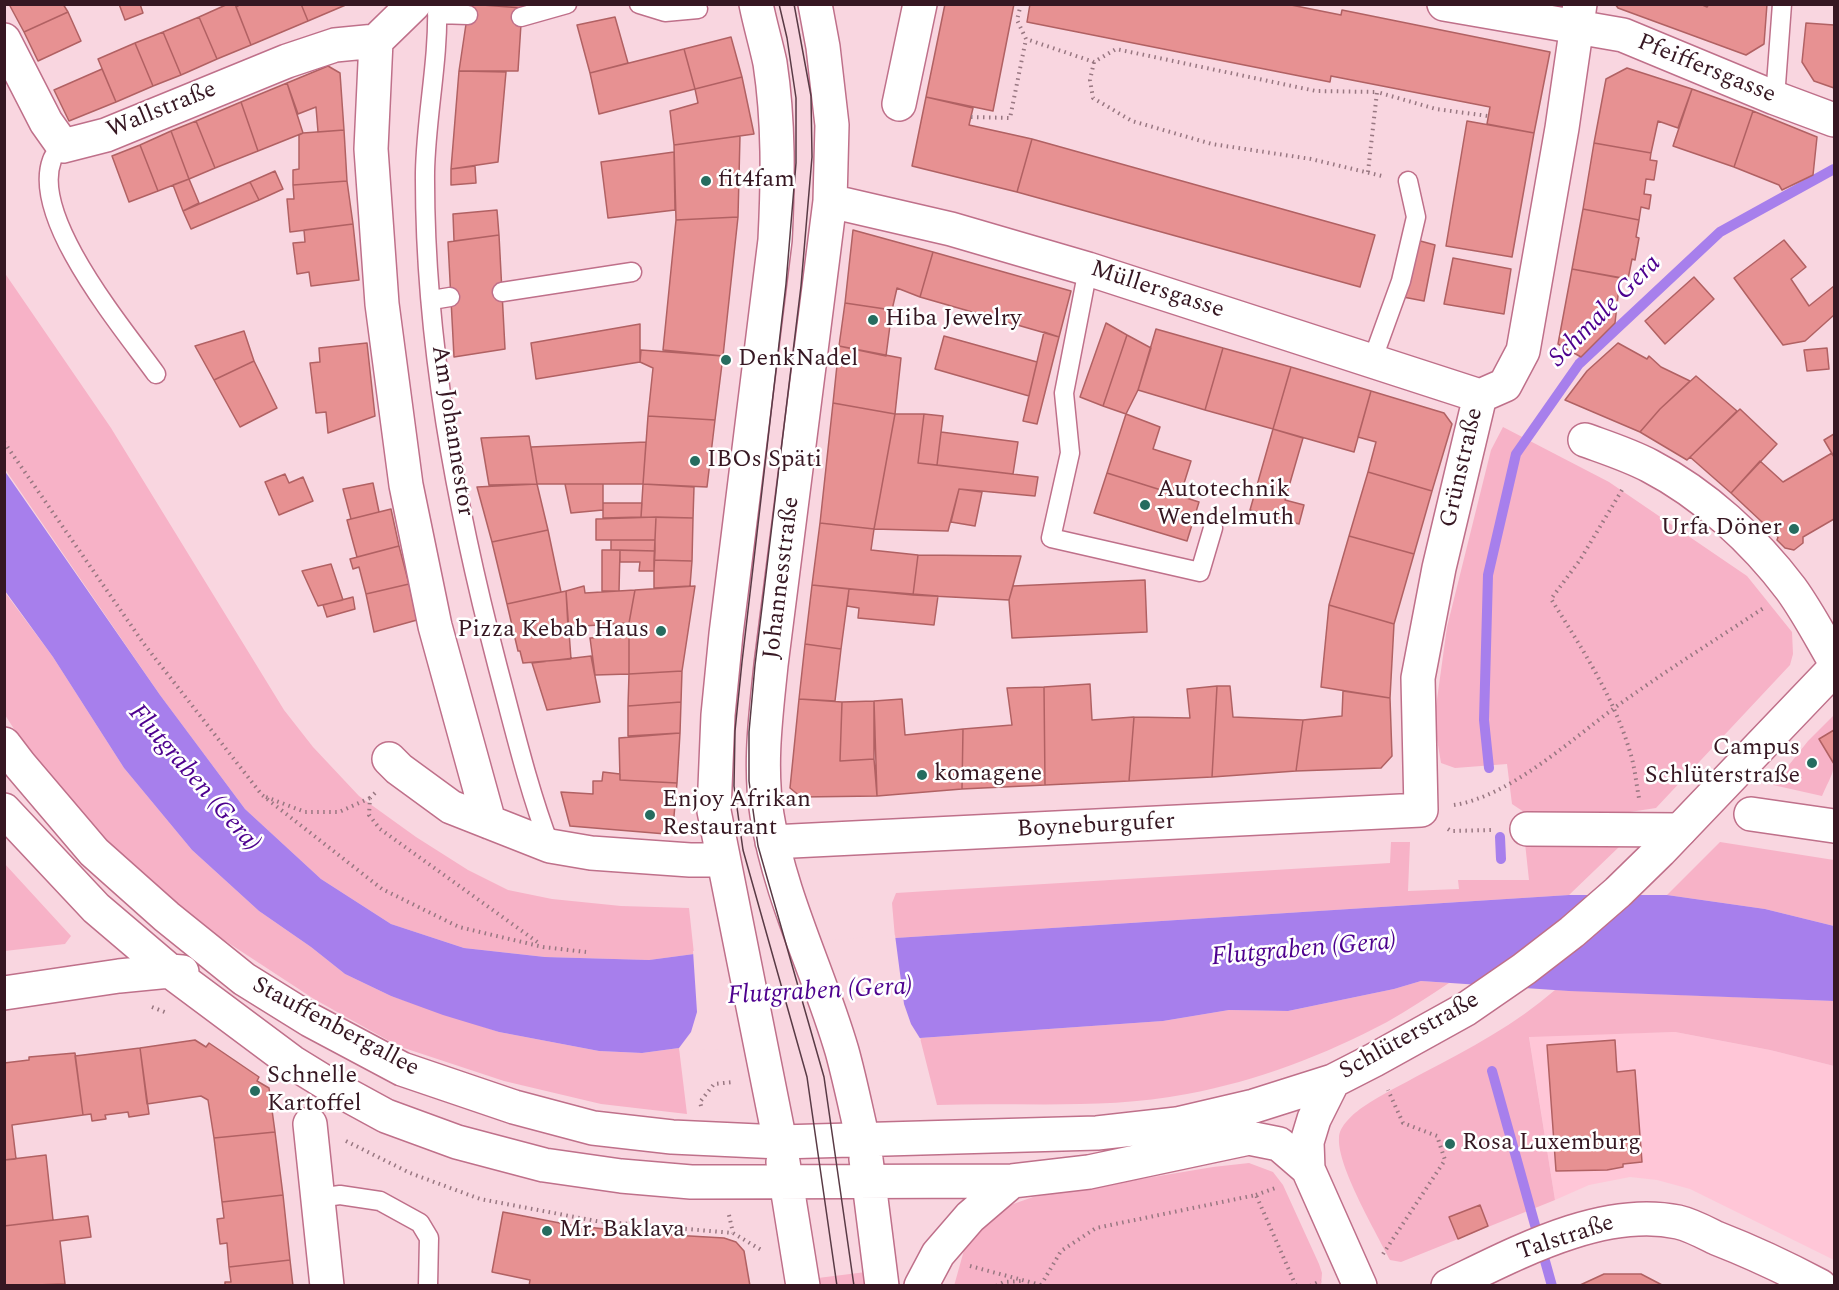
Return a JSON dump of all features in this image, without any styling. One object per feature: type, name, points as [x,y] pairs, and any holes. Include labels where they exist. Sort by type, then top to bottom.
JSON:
[{"type":"street","name":"Johannesstraße","points":[[756,4],[770,62],[776,125],[775,240],[726,634],[718,715],[714,811],[780,1142],[803,1286]]},
{"type":"street","name":"Johannesstraße","points":[[815,4],[823,47],[832,125],[830,201],[764,733],[764,780],[772,842],[789,902],[842,1050],[862,1140],[882,1286]]},
{"type":"street","points":[[899,104],[920,4]]},
{"type":"street","name":"Pfeiffersgasse","points":[[1444,4],[1578,15],[1775,98],[1834,120]]},
{"type":"street","points":[[376,41],[429,8]]},
{"type":"street","name":"Grünstraße","points":[[1421,810],[1418,678],[1439,568],[1480,396],[1505,384],[1523,351],[1562,128],[1578,15]]},
{"type":"street","points":[[4,40],[46,122],[63,146]]},
{"type":"street","name":"Wallstraße","points":[[63,146],[106,135],[287,61],[335,45],[376,41]]},
{"type":"street","name":"Am Johannestor","points":[[376,41],[371,149],[382,304],[406,485],[435,626],[489,822]]},
{"type":"street","name":"Müllersgasse","points":[[830,201],[951,229],[1088,269],[1480,396]]},
{"type":"street","points":[[1586,440],[1637,460],[1681,485],[1715,510],[1754,546],[1791,589],[1834,660]]},
{"type":"street","name":"Schlüterstraße","points":[[862,1140],[1097,1133],[1177,1124],[1254,1106],[1333,1081],[1466,1009],[1572,932],[1662,837],[1720,789],[1834,669]]},
{"type":"street","name":"Stauffenbergallee","points":[[4,744],[94,852],[167,918],[244,979],[310,1020],[402,1069],[514,1107],[593,1128],[682,1138],[780,1142],[862,1140]]},
{"type":"street","points":[[394,764],[451,807],[550,846],[591,853],[723,860]]},
{"type":"street","name":"Stauffenbergallee","points":[[4,810],[96,908],[170,971],[292,1062],[386,1116],[457,1142],[544,1165],[621,1176],[691,1182],[869,1182]]},
{"type":"street","name":"Boyneburgufer","points":[[772,842],[1421,810]]},
{"type":"street","points":[[1751,814],[1834,826]]},
{"type":"street","points":[[1527,829],[1662,837]]},
{"type":"street","points":[[4,993],[170,971],[244,979]]},
{"type":"street","points":[[1333,1081],[1314,1119],[1307,1142],[1308,1169],[1356,1276]]},
{"type":"street","points":[[310,1124],[327,1286]]},
{"type":"street","points":[[869,1182],[1012,1181],[1089,1172],[1249,1138],[1279,1144],[1308,1169]]},
{"type":"street","points":[[921,1286],[939,1254],[970,1217],[1012,1181]]},
{"type":"street","name":"Talstraße","points":[[1448,1286],[1513,1255],[1577,1230],[1616,1221],[1643,1218],[1679,1222],[1762,1256],[1820,1286]]},
{"type":"lane","points":[[521,17],[567,4]]},
{"type":"lane","points":[[639,4],[666,12],[698,9]]},
{"type":"lane","points":[[1775,98],[1782,4]]},
{"type":"lane","points":[[429,8],[468,15]]},
{"type":"lane","name":"Am Johannestor","points":[[429,8],[438,32],[425,171],[428,266],[441,397],[484,614],[533,801],[550,846]]},
{"type":"lane","points":[[63,146],[52,159],[48,182],[54,216],[80,267],[156,374]]},
{"type":"lane","points":[[1372,361],[1401,281],[1416,217],[1408,182]]},
{"type":"lane","points":[[1088,269],[1064,393],[1070,453],[1051,538],[1200,572],[1213,528]]},
{"type":"lane","points":[[502,292],[632,272]]},
{"type":"lane","points":[[432,300],[450,297]]},
{"type":"lane","points":[[1720,789],[1751,814]]},
{"type":"lane","points":[[318,1198],[340,1195],[380,1201],[420,1223],[429,1238],[428,1286]]},
{"type":"path","points":[[970,117],[1010,118],[1026,39],[1017,20],[1021,4]]},
{"type":"path","points":[[1026,39],[1094,62]]},
{"type":"path","points":[[1408,182],[1311,159],[1212,144],[1132,121],[1094,98],[1090,80],[1094,62],[1116,49],[1316,91],[1377,92],[1436,109],[1488,116]]},
{"type":"path","points":[[1368,172],[1377,92]]},
{"type":"path","points":[[4,442],[144,644],[262,795],[382,889],[459,927],[543,946],[586,952]]},
{"type":"path","points":[[1637,460],[1615,505],[1580,560],[1551,599],[1585,652],[1613,709],[1662,837]]},
{"type":"path","points":[[1421,810],[1468,803],[1500,789],[1564,748],[1613,709],[1791,589]]},
{"type":"path","points":[[262,795],[305,812],[339,812],[370,798],[394,764]]},
{"type":"path","points":[[370,798],[369,815],[380,829],[543,946]]},
{"type":"path","points":[[1421,810],[1450,831],[1527,829]]},
{"type":"path","points":[[1311,1286],[1356,1276],[1382,1255],[1445,1160],[1437,1136],[1403,1123],[1374,1060]]},
{"type":"path","points":[[1042,1285],[1061,1251],[1096,1228],[1256,1195],[1296,1286]]},
{"type":"path","points":[[733,1233],[767,1253]]},
{"type":"path","points":[[967,1265],[1042,1285]]},
{"type":"path","points":[[996,1286],[1004,1282],[1023,1280],[1042,1285]]},
{"type":"shaded area","points":[[4,272],[111,428],[284,710],[313,747],[359,796],[416,837],[468,870],[508,890],[552,899],[621,906],[689,908],[694,954],[649,960],[545,957],[464,948],[391,924],[321,879],[245,809],[160,695],[5,469]]},
{"type":"shaded area","points":[[1503,427],[1609,482],[1747,576],[1792,632],[1793,654],[1790,665],[1656,808],[1610,815],[1533,818],[1512,804],[1507,764],[1455,768],[1441,763],[1434,721],[1447,627],[1491,450]]},
{"type":"shaded area","points":[[4,591],[53,657],[124,768],[192,850],[259,911],[345,974],[391,996],[499,1032],[599,1051],[642,1053],[679,1048],[687,1114],[601,1104],[504,1081],[398,1046],[314,999],[204,927],[114,849],[36,763],[5,715]]},
{"type":"shaded area","name":"Campus Schlüterstraße","points":[[1834,715],[1834,730],[1819,739],[1830,756],[1833,767],[1831,778],[1822,796],[1773,785],[1808,741]]},
{"type":"shaded area","points":[[1606,840],[1620,846],[1569,895],[895,938],[892,903],[896,893],[1390,863],[1391,842],[1410,842],[1408,891],[1459,889],[1458,880],[1529,880],[1525,843]]},
{"type":"shaded area","points":[[1720,842],[1834,860],[1834,926],[1765,909],[1667,895]]},
{"type":"shaded area","points":[[4,863],[71,936],[65,944],[5,951]]},
{"type":"shaded area","points":[[1421,981],[1449,983],[1387,1022],[1290,1066],[1213,1089],[1156,1099],[1094,1104],[937,1105],[920,1038],[1163,1021],[1229,1010],[1288,1011],[1394,989]]},
{"type":"shaded area","points":[[1555,990],[1834,1001],[1834,1066],[1770,1050],[1675,1032],[1529,1037],[1555,1200],[1401,1262],[1390,1260],[1358,1199],[1344,1165],[1339,1138],[1344,1125],[1370,1102],[1492,1035]]},
{"type":"shaded area","points":[[1675,1032],[1770,1050],[1834,1066],[1834,1260],[1690,1189],[1657,1180],[1630,1177],[1589,1185],[1555,1200],[1529,1036]]},
{"type":"shaded area","points":[[1249,1163],[1273,1172],[1283,1185],[1319,1264],[1322,1273],[1321,1286],[954,1286],[966,1243],[1002,1208],[1033,1197]]},
{"type":"shaded area","points":[[866,1272],[867,1285],[820,1285],[818,1278]]},
{"type":"water","name":"Flutgraben (Gera)","points":[[4,470],[160,695],[245,809],[321,879],[391,924],[464,948],[545,957],[649,960],[694,954],[895,938],[1569,895],[1667,895],[1765,909],[1834,926],[1834,1001],[1569,991],[1421,981],[1394,989],[1288,1011],[1229,1010],[1163,1021],[920,1038],[679,1048],[642,1053],[599,1051],[499,1032],[391,996],[345,974],[259,911],[192,850],[124,768],[53,657],[5,591]]},
{"type":"pier","points":[[895,935],[904,1004],[911,1024],[921,1040],[680,1051],[679,1048],[691,1032],[697,1012],[693,951]]},
{"type":"building","points":[[13,4],[63,4],[68,12],[24,32],[10,6]]},
{"type":"building","points":[[119,4],[140,4],[143,13],[125,20]]},
{"type":"building","points":[[228,4],[235,4],[251,45],[217,59],[199,17]]},
{"type":"building","points":[[241,4],[301,4],[308,21],[251,45],[236,7]]},
{"type":"building","points":[[301,4],[348,4],[308,21]]},
{"type":"building","points":[[469,4],[522,8],[518,71],[459,71]]},
{"type":"building","points":[[472,4],[523,4],[522,8]]},
{"type":"building","points":[[945,4],[1014,4],[993,111],[926,97]]},
{"type":"building","points":[[1030,4],[1286,4],[1341,15],[1342,10],[1550,52],[1534,133],[1487,124],[1490,107],[1331,76],[1330,82],[1027,22]]},
{"type":"building","points":[[1615,4],[1700,4],[1707,7],[1709,4],[1767,4],[1764,44],[1746,55],[1618,8]]},
{"type":"building","points":[[68,12],[81,41],[38,61],[24,32]]},
{"type":"building","points":[[199,17],[217,59],[181,75],[163,32]]},
{"type":"building","points":[[615,17],[628,63],[590,73],[577,25]]},
{"type":"building","points":[[1806,23],[1834,25],[1834,88],[1814,81],[1802,62]]},
{"type":"building","points":[[163,32],[181,75],[153,86],[135,43]]},
{"type":"building","points":[[731,37],[742,77],[695,89],[684,49]]},
{"type":"building","points":[[135,43],[153,86],[116,102],[98,59]]},
{"type":"building","points":[[684,49],[695,89],[599,114],[590,73]]},
{"type":"building","points":[[328,66],[340,73],[344,130],[318,132],[316,107],[298,114],[287,83]]},
{"type":"building","points":[[1627,68],[1692,89],[1678,128],[1658,121],[1651,153],[1594,143],[1606,79]]},
{"type":"building","points":[[102,69],[116,102],[69,121],[54,90]]},
{"type":"building","points":[[459,71],[506,72],[498,162],[451,169]]},
{"type":"building","points":[[742,77],[754,134],[674,145],[670,111],[698,103],[695,89]]},
{"type":"building","points":[[287,83],[303,133],[258,151],[241,102]]},
{"type":"building","points":[[1692,89],[1753,111],[1734,167],[1673,146]]},
{"type":"building","points":[[926,97],[973,108],[969,125],[1032,139],[1017,192],[912,166]]},
{"type":"building","points":[[241,102],[258,151],[215,168],[196,121]]},
{"type":"building","points":[[1753,111],[1817,137],[1813,175],[1782,190],[1779,185],[1734,167]]},
{"type":"building","points":[[196,121],[215,168],[189,179],[171,131]]},
{"type":"building","points":[[1467,121],[1534,133],[1512,257],[1446,246]]},
{"type":"building","points":[[344,130],[347,181],[293,185],[293,170],[299,169],[299,135]]},
{"type":"building","points":[[171,131],[189,179],[158,191],[140,145]]},
{"type":"building","name":"fit4fam","points":[[740,136],[738,217],[676,220],[674,145]]},
{"type":"building","points":[[1032,139],[1375,235],[1360,287],[1017,192]]},
{"type":"building","points":[[1594,143],[1651,153],[1650,160],[1657,161],[1654,180],[1646,179],[1644,194],[1651,195],[1649,209],[1641,207],[1639,220],[1583,209]]},
{"type":"building","points":[[140,145],[158,191],[129,202],[112,156]]},
{"type":"building","points":[[674,152],[675,210],[608,218],[601,162]]},
{"type":"building","points":[[475,166],[476,183],[451,185],[451,169]]},
{"type":"building","points":[[275,171],[283,189],[259,200],[250,182]]},
{"type":"building","points":[[189,179],[199,203],[183,211],[173,185]]},
{"type":"building","points":[[347,181],[353,224],[290,232],[287,199],[294,199],[293,185]]},
{"type":"building","points":[[250,182],[259,200],[191,229],[183,211]]},
{"type":"building","points":[[1583,209],[1639,220],[1635,260],[1632,259],[1628,279],[1572,269]]},
{"type":"building","points":[[497,210],[499,235],[454,241],[453,214]]},
{"type":"building","points":[[738,217],[723,356],[663,350],[676,220]]},
{"type":"building","points":[[353,224],[359,280],[311,286],[309,272],[297,274],[293,243],[305,242],[304,230]]},
{"type":"building","points":[[853,230],[933,252],[920,297],[897,288],[892,310],[845,303]]},
{"type":"building","points":[[499,235],[505,349],[454,357],[448,242]]},
{"type":"building","points":[[1413,239],[1435,245],[1424,301],[1403,297]]},
{"type":"building","points":[[1784,240],[1806,267],[1791,279],[1809,306],[1834,286],[1834,315],[1805,341],[1783,345],[1734,278]]},
{"type":"building","points":[[933,252],[1071,291],[1059,337],[920,297]]},
{"type":"building","points":[[1453,258],[1511,269],[1504,314],[1444,304]]},
{"type":"building","points":[[1572,269],[1620,278],[1615,323],[1581,357],[1558,344]]},
{"type":"building","points":[[1694,277],[1714,299],[1665,344],[1645,321]]},
{"type":"building","points":[[845,303],[892,310],[886,356],[839,346]]},
{"type":"building","points":[[1106,323],[1127,335],[1103,406],[1080,397]]},
{"type":"building","points":[[640,324],[640,362],[536,379],[531,343]]},
{"type":"building","points":[[1156,329],[1223,348],[1205,410],[1138,390]]},
{"type":"building","points":[[244,331],[254,361],[214,380],[195,346]]},
{"type":"building","points":[[1044,332],[1059,337],[1037,424],[1023,421]]},
{"type":"building","points":[[1127,335],[1151,348],[1138,390],[1126,414],[1103,406]]},
{"type":"building","points":[[944,336],[1037,362],[1029,396],[935,369]]},
{"type":"building","points":[[367,343],[375,416],[328,433],[326,412],[316,413],[310,363],[320,362],[319,348]]},
{"type":"building","points":[[1618,343],[1647,359],[1649,356],[1661,367],[1690,381],[1660,409],[1640,432],[1565,400],[1587,371]]},
{"type":"building","points":[[839,346],[901,358],[895,414],[833,403]]},
{"type":"building","points":[[1223,348],[1291,367],[1273,429],[1205,410]]},
{"type":"building","points":[[1827,348],[1829,369],[1807,371],[1804,350]]},
{"type":"building","points":[[641,350],[723,356],[715,420],[648,416],[653,368],[640,362]]},
{"type":"building","points":[[254,361],[277,408],[240,427],[214,380]]},
{"type":"building","points":[[1291,367],[1371,391],[1354,452],[1273,429]]},
{"type":"building","points":[[1696,376],[1737,411],[1687,460],[1640,432],[1660,409]]},
{"type":"building","points":[[1371,391],[1444,413],[1452,424],[1432,491],[1368,472],[1376,442],[1358,437]]},
{"type":"building","points":[[833,403],[895,414],[874,529],[820,523]]},
{"type":"building","points":[[1740,409],[1777,444],[1731,493],[1690,457]]},
{"type":"building","points":[[895,414],[924,414],[918,463],[1038,477],[1035,496],[959,489],[948,531],[874,529]]},
{"type":"building","points":[[924,414],[943,416],[937,465],[918,463]]},
{"type":"building","points":[[1126,414],[1160,427],[1153,449],[1191,461],[1180,496],[1107,473]]},
{"type":"building","points":[[648,416],[715,420],[707,487],[643,484]]},
{"type":"building","points":[[1273,429],[1303,438],[1285,500],[1304,505],[1299,524],[1250,510]]},
{"type":"building","points":[[941,432],[1018,442],[1013,474],[937,465]]},
{"type":"building","points":[[1834,434],[1834,457],[1824,440]]},
{"type":"building","points":[[529,436],[537,484],[489,485],[481,438]]},
{"type":"building","points":[[646,442],[643,484],[537,484],[531,447]]},
{"type":"building","points":[[1832,453],[1834,457],[1834,519],[1803,537],[1803,543],[1794,550],[1785,548],[1777,540],[1778,537],[1731,493],[1760,461],[1783,482]]},
{"type":"building","points":[[1368,472],[1432,491],[1414,554],[1349,536]]},
{"type":"building","points":[[1107,473],[1199,502],[1187,541],[1094,513]]},
{"type":"building","points":[[285,474],[289,483],[303,477],[313,501],[279,515],[265,482]]},
{"type":"building","points":[[373,483],[379,512],[351,519],[343,489]]},
{"type":"building","points":[[537,484],[548,530],[492,542],[477,487]]},
{"type":"building","points":[[565,484],[603,484],[603,510],[571,513]]},
{"type":"building","points":[[643,484],[694,487],[693,518],[641,517]]},
{"type":"building","points":[[959,489],[982,492],[975,526],[951,522]]},
{"type":"building","points":[[603,503],[642,503],[641,517],[603,518]]},
{"type":"building","points":[[391,509],[399,546],[357,557],[347,520]]},
{"type":"building","points":[[656,517],[693,518],[692,561],[654,560]]},
{"type":"building","points":[[656,517],[655,540],[596,540],[596,519]]},
{"type":"building","points":[[820,523],[874,529],[871,550],[918,555],[913,595],[812,585]]},
{"type":"building","points":[[548,530],[561,592],[507,604],[492,542]]},
{"type":"building","points":[[1349,536],[1414,554],[1394,624],[1329,605]]},
{"type":"building","points":[[611,540],[655,540],[655,551],[611,550]]},
{"type":"building","points":[[399,546],[409,584],[366,594],[359,567],[353,569],[350,559]]},
{"type":"building","points":[[602,550],[620,550],[619,591],[602,591]]},
{"type":"building","points":[[620,550],[655,551],[654,571],[639,571],[640,562],[620,562]]},
{"type":"building","points":[[918,555],[1021,556],[1009,600],[913,595]]},
{"type":"building","points":[[654,560],[692,561],[690,586],[654,588]]},
{"type":"building","points":[[331,564],[343,600],[318,606],[302,571]]},
{"type":"building","points":[[1145,580],[1147,632],[1012,638],[1009,600],[1013,586]]},
{"type":"building","points":[[409,584],[417,620],[374,632],[366,594]]},
{"type":"building","points":[[812,585],[849,589],[841,649],[805,644]]},
{"type":"building","points":[[584,586],[585,593],[635,590],[629,623],[568,627],[566,591]]},
{"type":"building","points":[[695,586],[682,671],[629,674],[629,623],[635,590]]},
{"type":"building","points":[[849,589],[938,596],[934,625],[858,618],[859,608],[847,606]]},
{"type":"building","points":[[566,591],[571,659],[523,663],[507,604]]},
{"type":"building","points":[[353,597],[355,609],[327,617],[323,605]]},
{"type":"building","points":[[1329,605],[1394,624],[1390,698],[1321,687]]},
{"type":"building","points":[[629,636],[629,674],[595,675],[590,638]]},
{"type":"building","points":[[805,644],[841,649],[835,701],[799,699]]},
{"type":"building","points":[[591,656],[600,702],[547,710],[532,663]]},
{"type":"building","points":[[682,671],[681,702],[628,706],[629,674]]},
{"type":"building","points":[[1090,684],[1092,720],[1134,717],[1129,781],[1045,785],[1044,687]]},
{"type":"building","points":[[1217,686],[1230,686],[1233,717],[1303,720],[1296,771],[1212,777]]},
{"type":"building","points":[[1217,686],[1212,777],[1129,781],[1134,717],[1190,718],[1187,689]]},
{"type":"building","points":[[1044,687],[1045,785],[962,789],[963,729],[1012,725],[1007,688]]},
{"type":"building","points":[[1343,691],[1390,698],[1392,756],[1381,768],[1296,771],[1303,720],[1342,716]]},
{"type":"building","points":[[799,699],[842,702],[840,761],[874,759],[877,796],[801,797],[790,788]]},
{"type":"building","points":[[902,699],[905,735],[963,729],[962,789],[877,796],[874,701]]},
{"type":"building","points":[[874,701],[874,759],[840,761],[842,702]]},
{"type":"building","points":[[681,702],[680,733],[628,736],[628,706]]},
{"type":"building","points":[[1834,730],[1834,764],[1819,739]]},
{"type":"building","points":[[680,733],[677,783],[620,780],[619,738]]},
{"type":"building","points":[[603,772],[620,774],[620,780],[677,783],[673,827],[666,834],[570,826],[561,792],[593,794],[593,781],[602,781]]},
{"type":"building","points":[[195,1040],[206,1047],[209,1043],[259,1077],[257,1081],[269,1088],[275,1132],[214,1138],[208,1100],[201,1096],[147,1104],[140,1048]]},
{"type":"building","points":[[1615,1040],[1617,1072],[1635,1070],[1642,1162],[1623,1164],[1623,1167],[1607,1170],[1556,1171],[1547,1045]]},
{"type":"building","points":[[140,1048],[149,1114],[129,1117],[128,1112],[105,1115],[106,1119],[92,1121],[91,1114],[83,1115],[75,1056]]},
{"type":"building","points":[[75,1053],[83,1115],[12,1125],[16,1159],[4,1160],[4,1063],[29,1060],[29,1057]]},
{"type":"building","points":[[275,1132],[283,1195],[222,1202],[214,1138]]},
{"type":"building","points":[[46,1155],[53,1220],[4,1226],[4,1160]]},
{"type":"building","points":[[283,1195],[290,1260],[229,1267],[227,1243],[220,1244],[217,1219],[224,1218],[222,1202]]},
{"type":"building","points":[[1480,1205],[1488,1226],[1458,1239],[1449,1217]]},
{"type":"building","points":[[503,1212],[570,1225],[639,1233],[724,1238],[736,1242],[744,1251],[750,1286],[529,1286],[530,1280],[492,1272]]},
{"type":"building","points":[[88,1216],[91,1237],[60,1241],[65,1284],[4,1286],[4,1226]]},
{"type":"building","points":[[290,1260],[293,1286],[225,1286],[225,1282],[231,1282],[229,1267]]},
{"type":"building","points":[[1604,1274],[1641,1274],[1664,1286],[1578,1286]]},
{"type":"waterway","name":"Schmale Gera","points":[[1489,768],[1484,720],[1488,575],[1516,454],[1579,364],[1720,232],[1834,169]]},
{"type":"waterway","name":"Schmale Gera","points":[[1500,837],[1501,859]]},
{"type":"waterway","name":"Schmale Gera","points":[[1492,1071],[1552,1286]]},
{"type":"tram line","points":[[779,4],[787,38],[796,98],[796,163],[786,284],[735,731],[734,786],[743,850],[807,1077],[837,1286]]},
{"type":"tram line","points":[[794,4],[811,96],[812,157],[801,286],[755,665],[749,732],[749,781],[758,846],[824,1077],[854,1286]]},
{"type":"place","name":"fit4fam","points":[[706,181]]},
{"type":"place","name":"Hiba Jewelry","points":[[873,320]]},
{"type":"place","name":"DenkNadel","points":[[726,360]]},
{"type":"place","name":"IBOs Späti","points":[[695,461]]},
{"type":"place","name":"Autotechnik Wendelmuth","points":[[1145,505]]},
{"type":"place","name":"Urfa Döner","points":[[1794,529]]},
{"type":"place","name":"Pizza Kebab Haus","points":[[661,631]]},
{"type":"place","name":"Campus Schlüterstraße","points":[[1812,763]]},
{"type":"place","name":"komagene","points":[[922,775]]},
{"type":"place","name":"Enjoy Afrikan Restaurant","points":[[650,815]]},
{"type":"place","name":"Schnelle Kartoffel","points":[[255,1091]]},
{"type":"place","name":"Rosa Luxemburg","points":[[1450,1144]]},
{"type":"place","name":"Mr. Baklava","points":[[547,1231]]}]
